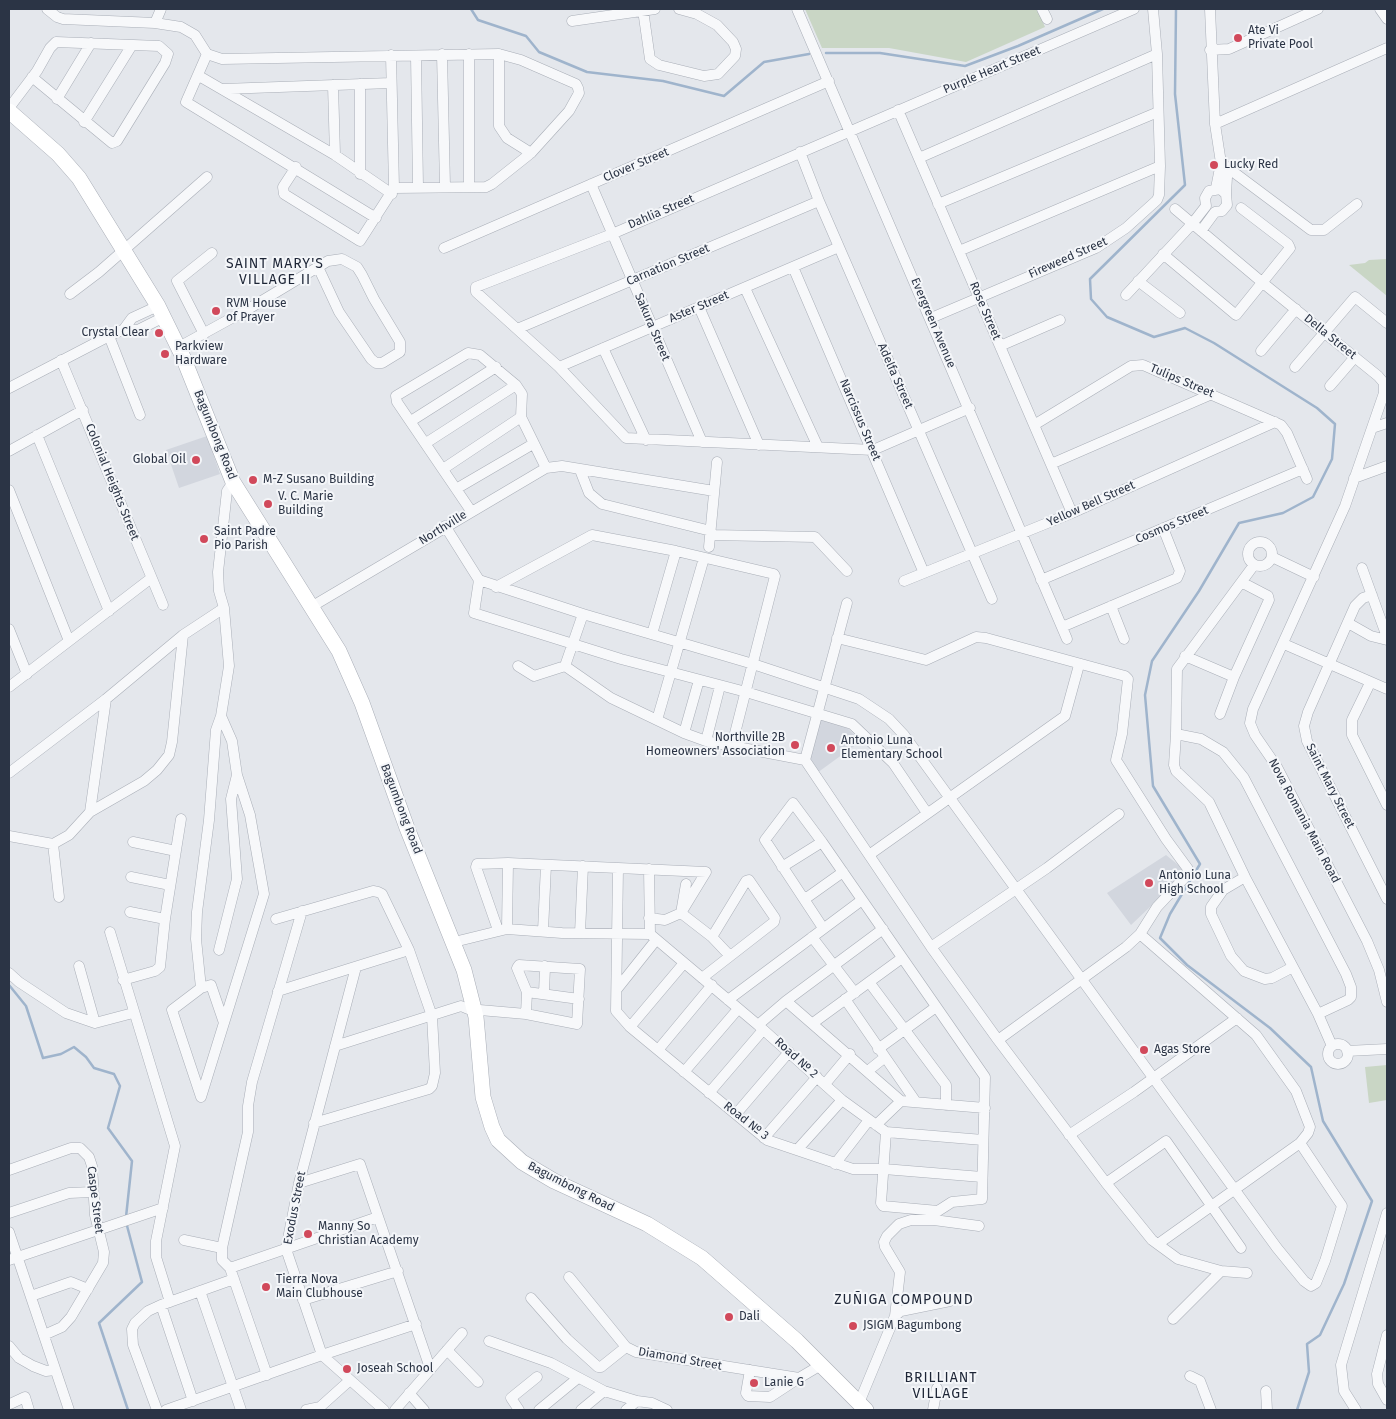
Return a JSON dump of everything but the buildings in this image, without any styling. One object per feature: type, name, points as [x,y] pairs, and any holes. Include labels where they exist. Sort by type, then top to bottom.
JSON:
[{"type":"main road","name":"Bagumbong Road","points":[[9,109],[58,154],[79,178],[123,249],[161,312],[179,347],[233,482],[339,651],[362,703],[407,828],[454,942],[471,1009],[484,1104],[492,1127],[505,1148],[522,1162],[554,1181],[647,1224],[702,1258],[751,1299],[862,1406]]},
{"type":"street","points":[[47,9],[63,19],[156,23],[181,27],[195,35],[207,54],[222,58],[499,54],[576,84],[579,93],[568,112],[531,153],[492,184],[486,187],[418,187],[393,191],[360,174],[335,155],[199,76]]},
{"type":"street","points":[[105,9],[107,20]]},
{"type":"street","points":[[156,23],[161,9]]},
{"type":"street","points":[[572,21],[656,9]]},
{"type":"street","points":[[643,10],[650,59],[660,65],[712,76],[724,69],[732,61],[736,49],[727,32],[698,11],[679,9]]},
{"type":"street","name":"Evergreen Avenue","points":[[798,9],[1067,638]]},
{"type":"street","points":[[1042,9],[1047,19]]},
{"type":"street","name":"Purple Heart Street","points":[[850,130],[1134,9]]},
{"type":"street","name":"Fireweed Street","points":[[931,318],[1096,248],[1117,235],[1157,200],[1159,195],[1160,166],[1157,54],[1153,9]]},
{"type":"street","points":[[1126,295],[1163,254],[1215,212],[1225,208],[1228,201],[1226,194],[1227,177],[1221,163],[1215,124],[1210,50],[1210,9]]},
{"type":"street","points":[[1210,50],[1229,49],[1318,9]]},
{"type":"street","points":[[1380,9],[1387,19]]},
{"type":"street","points":[[9,109],[56,42],[162,48],[168,54],[167,59],[117,142],[112,143],[84,122],[32,77]]},
{"type":"street","points":[[57,99],[91,43]]},
{"type":"street","points":[[84,122],[132,46]]},
{"type":"street","points":[[1215,124],[1387,48]]},
{"type":"street","points":[[207,54],[199,76],[185,98],[186,102],[296,167],[376,218]]},
{"type":"street","points":[[442,54],[445,186]]},
{"type":"street","points":[[469,54],[469,186]]},
{"type":"street","points":[[499,54],[499,126],[507,138],[531,153]]},
{"type":"street","points":[[919,158],[1157,54]]},
{"type":"street","points":[[296,167],[283,187],[284,194],[332,225],[360,240],[393,191],[391,55]]},
{"type":"street","points":[[416,56],[418,187]]},
{"type":"street","name":"Clover Street","points":[[444,248],[829,81]]},
{"type":"street","points":[[222,89],[391,83]]},
{"type":"street","points":[[360,84],[360,174]]},
{"type":"street","points":[[333,85],[335,155]]},
{"type":"street","name":"Rose Street","points":[[898,110],[1072,513]]},
{"type":"street","points":[[938,204],[1158,112]]},
{"type":"street","name":"Dahlia Street","points":[[517,329],[476,292],[476,288],[479,285],[612,234],[850,130]]},
{"type":"street","name":"Adelfa Street","points":[[800,152],[819,201],[992,599]]},
{"type":"street","points":[[1196,227],[1206,206],[1206,194],[1216,188],[1221,163]]},
{"type":"street","points":[[1221,163],[1311,230],[1328,228],[1357,204]]},
{"type":"street","points":[[959,251],[1160,166]]},
{"type":"street","points":[[70,294],[99,272],[207,177]]},
{"type":"street","name":"Sakura Street","points":[[591,184],[702,442]]},
{"type":"street","points":[[1216,188],[1226,194]]},
{"type":"street","name":"Carnation Street","points":[[517,329],[819,201]]},
{"type":"street","points":[[1163,254],[1236,315],[1289,252],[1288,244],[1241,208]]},
{"type":"street","name":"Della Street","points":[[1175,209],[1386,382],[1384,393],[1345,506]]},
{"type":"street","name":"Aster Street","points":[[559,367],[839,247]]},
{"type":"street","points":[[204,334],[177,281],[212,253]]},
{"type":"street","points":[[179,347],[328,261],[342,259],[357,267],[400,342],[400,352],[382,364],[376,363],[366,354],[346,324],[318,267]]},
{"type":"street","name":"Narcissus Street","points":[[793,267],[873,450],[924,573]]},
{"type":"street","points":[[1138,281],[1180,313]]},
{"type":"street","points":[[745,288],[818,447]]},
{"type":"street","points":[[1295,367],[1355,297],[1387,323]]},
{"type":"street","points":[[699,307],[759,445]]},
{"type":"street","points":[[1261,351],[1296,309]]},
{"type":"street","points":[[9,388],[110,336],[124,330],[138,330],[161,312]]},
{"type":"street","points":[[1000,346],[1060,320]]},
{"type":"street","points":[[517,329],[559,367],[624,437],[646,440],[873,450],[970,408]]},
{"type":"street","points":[[110,336],[140,415]]},
{"type":"street","points":[[602,348],[646,440]]},
{"type":"street","points":[[471,511],[397,402],[396,396],[468,353],[480,355],[496,367],[522,394],[521,417],[546,468]]},
{"type":"street","points":[[1330,386],[1355,357]]},
{"type":"street","name":"Colonial Heights Street","points":[[61,360],[83,410],[150,579],[163,605]]},
{"type":"street","name":"Tulips Street","points":[[1034,425],[1137,365],[1153,368],[1275,422],[1288,433],[1305,474]]},
{"type":"street","points":[[411,421],[496,367]]},
{"type":"street","points":[[426,443],[516,386]]},
{"type":"street","points":[[1051,464],[1212,394]]},
{"type":"street","points":[[9,451],[83,410]]},
{"type":"street","points":[[443,469],[521,417]]},
{"type":"street","name":"Yellow Bell Street","points":[[904,582],[1072,513],[1275,422]]},
{"type":"street","points":[[1372,428],[1387,423]]},
{"type":"street","points":[[37,436],[109,611]]},
{"type":"street","points":[[456,489],[533,444]]},
{"type":"street","points":[[710,547],[717,462]]},
{"type":"street","name":"Northville","points":[[311,606],[546,468],[562,466],[714,491]]},
{"type":"street","points":[[1354,478],[1387,466]]},
{"type":"street","points":[[580,470],[589,493],[602,504],[711,533],[815,537],[847,571]]},
{"type":"street","name":"Cosmos Street","points":[[1041,580],[1163,528],[1305,474]]},
{"type":"street","points":[[201,988],[196,939],[197,912],[209,820],[216,730],[221,716],[228,666],[224,608],[218,582],[220,536],[227,491],[233,482]]},
{"type":"street","points":[[9,490],[69,641]]},
{"type":"street","name":"Nova Romania Main Road","points":[[1345,506],[1250,716],[1251,729],[1277,767],[1367,941],[1379,970],[1387,1002]]},
{"type":"street","points":[[445,526],[479,580],[583,614],[753,664],[859,699],[889,719],[904,735],[1014,888],[1304,1281],[1311,1286],[1316,1283],[1342,1206],[1300,1144]]},
{"type":"street","points":[[1062,627],[1177,578],[1180,572],[1163,528]]},
{"type":"street","points":[[496,587],[588,536],[676,551],[774,574],[732,745]]},
{"type":"street","points":[[1256,543],[1264,543],[1270,547],[1272,557],[1267,565],[1254,565],[1248,555],[1250,548],[1256,543]]},
{"type":"street","points":[[652,634],[676,551]]},
{"type":"street","points":[[1272,557],[1314,577]]},
{"type":"street","points":[[656,720],[704,558]]},
{"type":"street","points":[[1254,565],[1243,583],[1185,656],[1175,676],[1176,734],[1174,765],[1176,771],[1209,802],[1318,1014],[1332,1046]]},
{"type":"street","points":[[1348,623],[1371,636],[1387,639],[1362,568]]},
{"type":"street","points":[[9,687],[150,579]]},
{"type":"street","points":[[479,580],[474,613],[852,724],[871,740],[893,763],[927,813]]},
{"type":"street","points":[[1220,714],[1269,600],[1268,596],[1243,583]]},
{"type":"street","name":"Saint Mary Street","points":[[1372,595],[1358,602],[1305,719],[1304,733],[1387,898]]},
{"type":"street","points":[[804,760],[809,738],[818,715],[847,604]]},
{"type":"street","points":[[1110,606],[1124,639]]},
{"type":"street","points":[[9,773],[106,699],[183,635],[224,608]]},
{"type":"street","points":[[566,666],[575,644],[583,614]]},
{"type":"street","points":[[9,629],[27,674]]},
{"type":"street","points":[[9,836],[53,844],[69,835],[90,812],[144,780],[168,755],[183,635]]},
{"type":"street","points":[[837,638],[926,660],[976,637],[986,638],[1128,678],[1122,734],[1116,760],[1166,839],[1188,869],[1188,874],[1157,907],[1134,941],[998,1040]]},
{"type":"street","points":[[1284,644],[1387,688]]},
{"type":"street","points":[[1185,656],[1234,678]]},
{"type":"street","points":[[869,855],[1065,716],[1080,665]]},
{"type":"street","points":[[518,666],[534,676],[566,666]]},
{"type":"street","points":[[566,666],[610,698],[684,733],[706,741],[804,760],[931,947],[998,1040],[1069,1135],[1152,1240],[1178,1259],[1221,1271],[1248,1273]]},
{"type":"street","points":[[684,733],[699,680]]},
{"type":"street","points":[[1370,682],[1352,720],[1352,735],[1387,805]]},
{"type":"street","points":[[706,741],[720,686]]},
{"type":"street","points":[[90,812],[106,699]]},
{"type":"street","points":[[221,716],[232,741],[237,776],[250,815],[264,894],[224,1023],[201,1097],[172,1010],[201,988],[211,985],[224,1023]]},
{"type":"street","points":[[1176,734],[1201,739],[1223,752],[1235,764],[1346,974],[1351,986],[1349,999],[1318,1014]]},
{"type":"street","points":[[219,950],[237,879],[231,799],[237,776]]},
{"type":"street","points":[[823,928],[765,838],[791,804],[795,804],[985,1077],[982,1199],[952,1202],[938,1211],[883,1206],[881,1203],[886,1132],[983,1140]]},
{"type":"street","points":[[931,947],[1014,888],[1047,868],[1119,814]]},
{"type":"street","points":[[123,980],[156,971],[160,967],[165,919],[181,819]]},
{"type":"street","points":[[133,842],[176,851]]},
{"type":"street","points":[[782,867],[822,842]]},
{"type":"street","points":[[53,844],[59,897]]},
{"type":"street","points":[[502,929],[476,867],[481,863],[705,871],[706,874],[681,913],[665,920],[649,918]]},
{"type":"street","points":[[502,929],[508,863]]},
{"type":"street","points":[[543,931],[546,865]]},
{"type":"street","points":[[580,933],[582,866]]},
{"type":"street","name":"Road № 3","points":[[618,868],[616,1011],[630,1027],[764,1138],[854,1169],[884,1169],[982,1178]]},
{"type":"street","points":[[617,988],[653,937],[649,918],[649,869]]},
{"type":"street","points":[[805,899],[843,872]]},
{"type":"street","points":[[132,877],[170,886]]},
{"type":"street","points":[[1246,877],[1223,890],[1211,907],[1211,914],[1231,956],[1244,971],[1265,979],[1272,978],[1293,967]]},
{"type":"street","points":[[702,978],[774,922],[774,918],[751,882],[746,881],[712,937]]},
{"type":"street","points":[[681,913],[686,884]]},
{"type":"street","points":[[276,919],[373,891],[382,894],[437,1015],[435,1073],[432,1086],[429,1089],[314,1123]]},
{"type":"street","points":[[728,1000],[862,900]]},
{"type":"street","points":[[267,1375],[230,1268],[222,1260],[222,1248],[248,1132],[248,1106],[252,1082],[302,911]]},
{"type":"street","points":[[130,912],[165,919]]},
{"type":"street","points":[[681,913],[712,937],[730,956]]},
{"type":"street","points":[[454,942],[502,929],[653,937]]},
{"type":"street","points":[[709,1093],[761,1027],[786,1001],[883,930]]},
{"type":"street","points":[[110,932],[132,1013],[175,1146],[156,1241],[156,1257],[165,1303],[193,1401]]},
{"type":"street","points":[[1140,934],[1256,1035],[1296,1091],[1310,1127],[1308,1134],[1300,1144],[1236,1189],[1211,1204],[1158,1244]]},
{"type":"street","name":"Road № 2","points":[[653,937],[761,1027],[842,1100],[886,1132]]},
{"type":"street","points":[[812,937],[854,993]]},
{"type":"street","points":[[278,991],[409,950]]},
{"type":"street","points":[[813,1023],[902,958]]},
{"type":"street","points":[[630,1027],[684,964]]},
{"type":"street","points":[[79,966],[95,1023]]},
{"type":"street","points":[[335,1046],[437,1015],[449,1016],[471,1009],[526,1014],[577,1024],[580,969],[517,966],[527,992],[526,1014]]},
{"type":"street","points":[[544,994],[545,966]]},
{"type":"street","name":"Exodus Street","points":[[356,967],[298,1183],[286,1249],[322,1355],[349,1381],[384,1410]]},
{"type":"street","points":[[9,973],[19,982],[66,1013],[95,1023],[132,1013]]},
{"type":"street","points":[[869,982],[946,1085],[946,1105]]},
{"type":"street","points":[[658,1050],[712,985]]},
{"type":"street","points":[[527,992],[579,999]]},
{"type":"street","points":[[845,999],[916,1102]]},
{"type":"street","points":[[786,1001],[869,1070],[901,1101],[985,1108]]},
{"type":"street","points":[[878,1049],[936,1007]]},
{"type":"street","points":[[684,1072],[738,1009]]},
{"type":"street","points":[[1069,1135],[1155,1078],[1237,1018]]},
{"type":"street","points":[[1348,1050],[1346,1060],[1340,1064],[1334,1064],[1327,1056],[1332,1046],[1339,1044],[1348,1050],[1387,1049]]},
{"type":"street","points":[[736,1114],[789,1052]]},
{"type":"street","points":[[825,1084],[850,1054]]},
{"type":"street","points":[[869,1070],[884,1058]]},
{"type":"street","points":[[764,1138],[816,1077]]},
{"type":"street","points":[[797,1150],[842,1100]]},
{"type":"street","points":[[836,1164],[872,1123],[901,1101]]},
{"type":"street","points":[[1106,1183],[1166,1141],[1241,1248]]},
{"type":"street","name":"Caspe Street","points":[[9,1170],[71,1148],[80,1148],[89,1157],[92,1166],[92,1192],[97,1230],[104,1252],[103,1263],[62,1327],[44,1335]]},
{"type":"street","points":[[298,1183],[360,1164],[430,1368]]},
{"type":"street","points":[[9,1213],[69,1193],[92,1192]]},
{"type":"street","points":[[13,1258],[163,1208]]},
{"type":"street","points":[[1356,1410],[1344,1391],[1340,1365],[1387,1213]]},
{"type":"street","points":[[230,1268],[378,1217]]},
{"type":"street","points":[[862,1406],[895,1316],[900,1272],[885,1247],[887,1236],[899,1224],[911,1220],[934,1220],[979,1226]]},
{"type":"street","points":[[9,1232],[13,1258],[31,1296],[69,1410]]},
{"type":"street","points":[[184,1240],[222,1248]]},
{"type":"street","points":[[303,1300],[398,1271]]},
{"type":"street","points":[[1173,1319],[1221,1271]]},
{"type":"street","name":"Diamond Street","points":[[569,1277],[626,1347],[648,1355],[799,1378]]},
{"type":"street","points":[[157,1410],[132,1337],[132,1329],[140,1317],[165,1303],[234,1279]]},
{"type":"street","points":[[31,1296],[71,1282],[88,1289]]},
{"type":"street","points":[[200,1291],[235,1387],[241,1410]]},
{"type":"street","points":[[531,1298],[567,1340],[598,1367],[601,1368],[626,1347]]},
{"type":"street","points":[[895,1316],[901,1311],[950,1301]]},
{"type":"street","points":[[166,1410],[416,1324]]},
{"type":"street","points":[[395,1410],[462,1333]]},
{"type":"street","points":[[1387,1335],[1382,1376],[1378,1384],[1387,1400]]},
{"type":"street","points":[[489,1341],[551,1363],[604,1391],[637,1401],[652,1403],[667,1410]]},
{"type":"street","points":[[9,1346],[19,1358],[33,1366],[46,1371],[55,1370]]},
{"type":"street","points":[[447,1350],[478,1382]]},
{"type":"street","points":[[750,1370],[746,1393],[748,1396],[770,1397],[821,1365]]},
{"type":"street","points":[[1190,1376],[1200,1381],[1210,1410]]},
{"type":"street","points":[[519,1410],[511,1398],[537,1377]]},
{"type":"street","points":[[539,1410],[578,1378]]},
{"type":"street","points":[[306,1410],[322,1409],[349,1381]]},
{"type":"street","points":[[933,1410],[937,1388]]},
{"type":"street","points":[[581,1410],[604,1391]]},
{"type":"street","points":[[1266,1391],[1267,1410]]},
{"type":"street","points":[[409,1393],[424,1410]]},
{"type":"street","points":[[10,1404],[24,1398],[30,1410]]},
{"type":"street","points":[[626,1410],[637,1401]]},
{"type":"shaded area","points":[[207,436],[220,474],[179,488],[166,450]]},
{"type":"shaded area","name":"Antonio Luna Elementary School","points":[[819,718],[845,726],[861,741],[817,773],[809,755]]},
{"type":"shaded area","name":"Antonio Luna High School","points":[[1166,855],[1187,872],[1131,925],[1107,893]]},
{"type":"green space","points":[[805,9],[1037,9],[1045,27],[966,62],[889,48],[822,48]]},
{"type":"green space","points":[[1387,259],[1387,296],[1349,265],[1365,263],[1369,260]]},
{"type":"green space","points":[[1387,1065],[1387,1100],[1369,1103],[1365,1067]]},
{"type":"waterway","points":[[471,9],[478,20],[526,36],[539,52],[587,72],[663,81],[724,96],[764,62],[809,54]]},
{"type":"waterway","points":[[826,53],[880,53],[965,66],[1018,46],[1103,9]]},
{"type":"waterway","points":[[1176,9],[1175,94],[1185,185],[1090,279],[1091,299],[1107,317],[1154,337],[1185,328],[1214,343],[1317,408],[1335,424],[1332,459],[1313,497],[1283,513],[1239,523],[1199,591],[1152,661],[1145,695],[1153,786],[1200,864],[1170,914],[1160,938],[1187,965],[1270,1028],[1311,1067],[1323,1121],[1372,1201],[1344,1284],[1320,1335],[1307,1344],[1309,1372],[1297,1410]]},
{"type":"waterway","points":[[9,985],[26,1006],[43,1058],[61,1054],[74,1047],[86,1057],[94,1068],[114,1074],[120,1086],[108,1128],[132,1161],[126,1217]]},
{"type":"waterway","points":[[126,1222],[142,1282],[99,1323],[128,1410]]},
{"type":"place","name":"Ate Vi Private Pool","points":[[1238,38]]},
{"type":"place","name":"Lucky Red","points":[[1214,165]]},
{"type":"place","name":"RVM House of Prayer","points":[[216,311]]},
{"type":"place","name":"Crystal Clear","points":[[159,333]]},
{"type":"place","name":"Parkview Hardware","points":[[165,354]]},
{"type":"place","name":"Global Oil","points":[[196,460]]},
{"type":"place","name":"M-Z Susano Building","points":[[253,480]]},
{"type":"place","name":"V. C. Marie Building","points":[[268,504]]},
{"type":"place","name":"Saint Padre Pio Parish","points":[[204,539]]},
{"type":"place","name":"Northville 2B Homeowners' Association","points":[[795,745]]},
{"type":"place","name":"Antonio Luna Elementary School","points":[[831,748]]},
{"type":"place","name":"Antonio Luna High School","points":[[1149,883]]},
{"type":"place","name":"Agas Store","points":[[1144,1050]]},
{"type":"place","name":"Manny So Christian Academy","points":[[308,1234]]},
{"type":"place","name":"Tierra Nova Main Clubhouse","points":[[266,1287]]},
{"type":"place","name":"Dali","points":[[729,1317]]},
{"type":"place","name":"JSIGM Bagumbong","points":[[853,1326]]},
{"type":"place","name":"Joseah School","points":[[347,1369]]},
{"type":"place","name":"Lanie G","points":[[754,1383]]},
{"type":"district","name":"SAINT MARY'S VILLAGE II","points":[[275,272]]},
{"type":"district","name":"ZUÑIGA COMPOUND","points":[[904,1300]]},
{"type":"district","name":"BRILLIANT VILLAGE","points":[[941,1386]]}]
